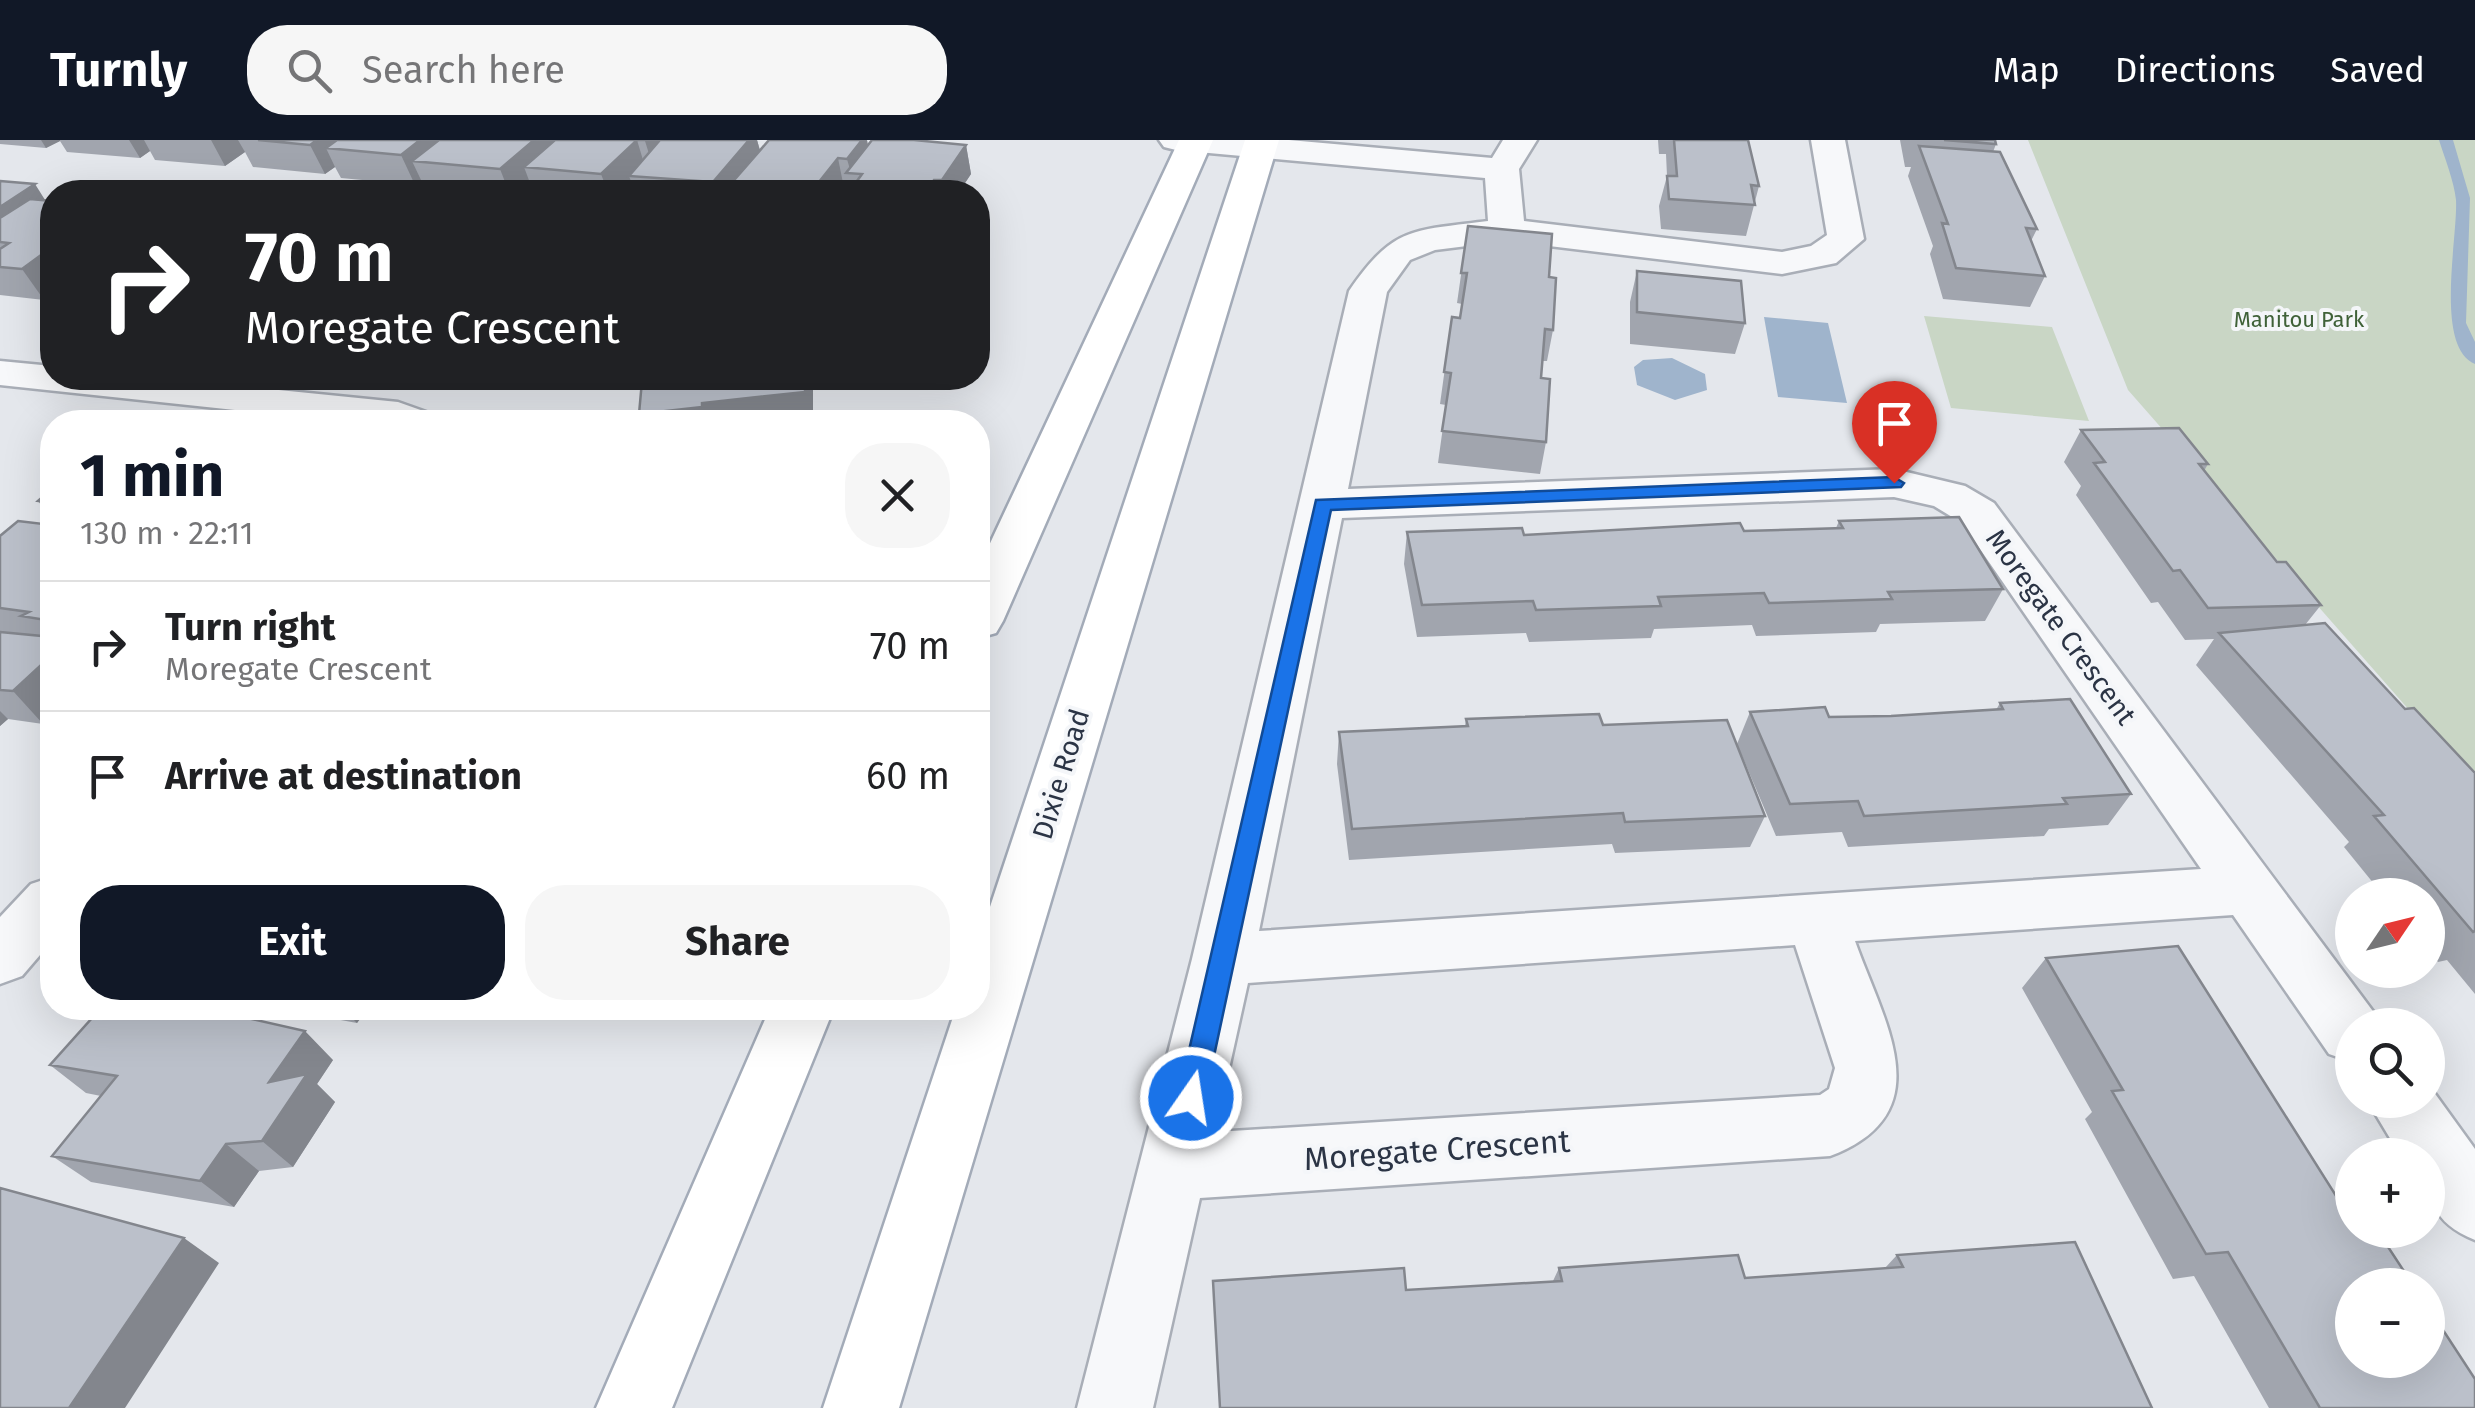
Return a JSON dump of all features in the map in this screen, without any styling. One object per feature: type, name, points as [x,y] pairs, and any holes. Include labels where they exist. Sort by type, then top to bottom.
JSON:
[{"type":"main road","points":[[990,594],[1189,141]]},
{"type":"main road","name":"Dixie Road","points":[[990,999],[1260,143]]},
{"type":"main road","points":[[634,1408],[797,1020]]},
{"type":"main road","name":"Dixie Road","points":[[861,1408],[983,1020]]},
{"type":"street","points":[[1115,1408],[1176,1167],[1368,291],[1397,252],[1428,240],[1507,230],[1782,263],[1823,255],[1846,239],[1828,140]]},
{"type":"street","points":[[1189,141],[1511,154],[1507,230]]},
{"type":"street","points":[[0,372],[40,376]]},
{"type":"street","points":[[163,390],[344,410]]},
{"type":"street","name":"Moregate Crescent","points":[[1322,504],[1894,483],[1950,496],[1978,513],[2335,1010]]},
{"type":"street","points":[[1222,959],[2250,890]]},
{"type":"street","points":[[0,958],[40,914]]},
{"type":"street","name":"Moregate Crescent","points":[[1176,1167],[1830,1125],[1856,1108],[1868,1068],[1818,920]]},
{"type":"street","points":[[2413,1118],[2475,1206]]},
{"type":"green space","name":"Manitou Park","points":[[2028,140],[2475,140],[2475,785],[2128,390]]},
{"type":"green space","points":[[1924,316],[2052,327],[2089,421],[1951,408]]},
{"type":"water","points":[[1764,317],[1828,323],[1847,403],[1778,397]]},
{"type":"water","points":[[1672,358],[1705,374],[1707,390],[1675,400],[1637,385],[1634,367],[1643,360]]},
{"type":"building","points":[[258,140],[317,140],[310,145]]},
{"type":"building","points":[[337,140],[420,140],[401,155],[326,148]]},
{"type":"building","points":[[439,140],[534,140],[500,169],[412,161]]},
{"type":"building","points":[[555,140],[637,140],[601,174],[524,167]]},
{"type":"building","points":[[660,140],[749,140],[715,180],[629,176]]},
{"type":"building","points":[[769,140],[862,140],[847,159],[838,158],[821,180],[734,180]]},
{"type":"building","points":[[872,140],[966,145],[942,180],[858,180],[862,174],[846,173]]},
{"type":"building","points":[[1674,140],[1748,140],[1759,186],[1751,185],[1755,205],[1669,199],[1667,176],[1677,176]]},
{"type":"building","points":[[1944,140],[1995,140],[1996,144]]},
{"type":"building","points":[[1919,146],[2000,152],[2037,229],[2026,228],[2045,276],[1956,268],[1942,223],[1948,224]]},
{"type":"building","points":[[0,181],[35,184],[0,207]]},
{"type":"building","points":[[30,199],[40,200],[40,256],[22,269],[0,267],[0,249],[9,243],[0,242],[0,218]]},
{"type":"building","points":[[1468,226],[1552,234],[1549,277],[1556,278],[1553,330],[1545,329],[1541,378],[1550,379],[1546,442],[1442,431],[1451,373],[1444,372],[1452,317],[1460,318],[1467,273],[1461,273]]},
{"type":"building","points":[[1637,271],[1741,281],[1745,323],[1637,312]]},
{"type":"building","points":[[641,390],[805,390],[702,403],[702,407],[639,410]]},
{"type":"building","points":[[2179,428],[2208,464],[2199,464],[2277,562],[2286,562],[2321,605],[2208,608],[2180,570],[2173,571],[2094,463],[2105,462],[2081,430]]},
{"type":"building","points":[[1959,517],[2003,589],[1888,592],[1892,599],[1769,603],[1764,593],[1658,597],[1661,606],[1536,610],[1533,601],[1422,605],[1407,532],[1522,528],[1524,535],[1740,523],[1744,531],[1843,528],[1839,521]]},
{"type":"building","points":[[18,521],[40,524],[40,619],[21,616],[29,612],[0,608],[0,536]]},
{"type":"building","points":[[2325,623],[2405,709],[2414,708],[2475,773],[2475,931],[2445,899],[2445,878],[2427,878],[2374,816],[2384,815],[2219,633]]},
{"type":"building","points":[[0,632],[40,636],[40,666],[13,691],[0,690]]},
{"type":"building","points":[[2070,699],[2131,794],[2063,798],[2067,804],[1864,816],[1858,801],[1790,804],[1750,712],[1825,707],[1829,717],[1891,716],[2003,709],[2000,703]]},
{"type":"building","points":[[1599,714],[1603,725],[1727,720],[1765,816],[1625,822],[1623,813],[1352,829],[1339,732],[1468,726],[1466,719]]},
{"type":"building","points":[[2178,946],[2335,1194],[2335,1248],[2389,1248],[2402,1268],[2335,1268],[2335,1378],[2445,1378],[2445,1333],[2475,1379],[2475,1408],[2320,1408],[2228,1252],[2206,1254],[2112,1091],[2123,1090],[2046,958]]},
{"type":"building","points":[[90,1020],[256,1020],[305,1031],[269,1082],[307,1074],[262,1141],[226,1144],[200,1181],[52,1156],[117,1076],[50,1065]]},
{"type":"building","points":[[0,1188],[184,1238],[69,1408],[0,1408]]},
{"type":"building","points":[[2075,1242],[2152,1408],[1220,1408],[1213,1281],[1404,1268],[1406,1290],[1562,1281],[1559,1268],[1738,1255],[1745,1278],[1903,1267],[1897,1255]]},
{"type":"waterway","points":[[2446,140],[2463,198],[2458,323],[2475,359]]},
{"type":"route","points":[[1191,1098],[1322,504],[1894,483]]}]
